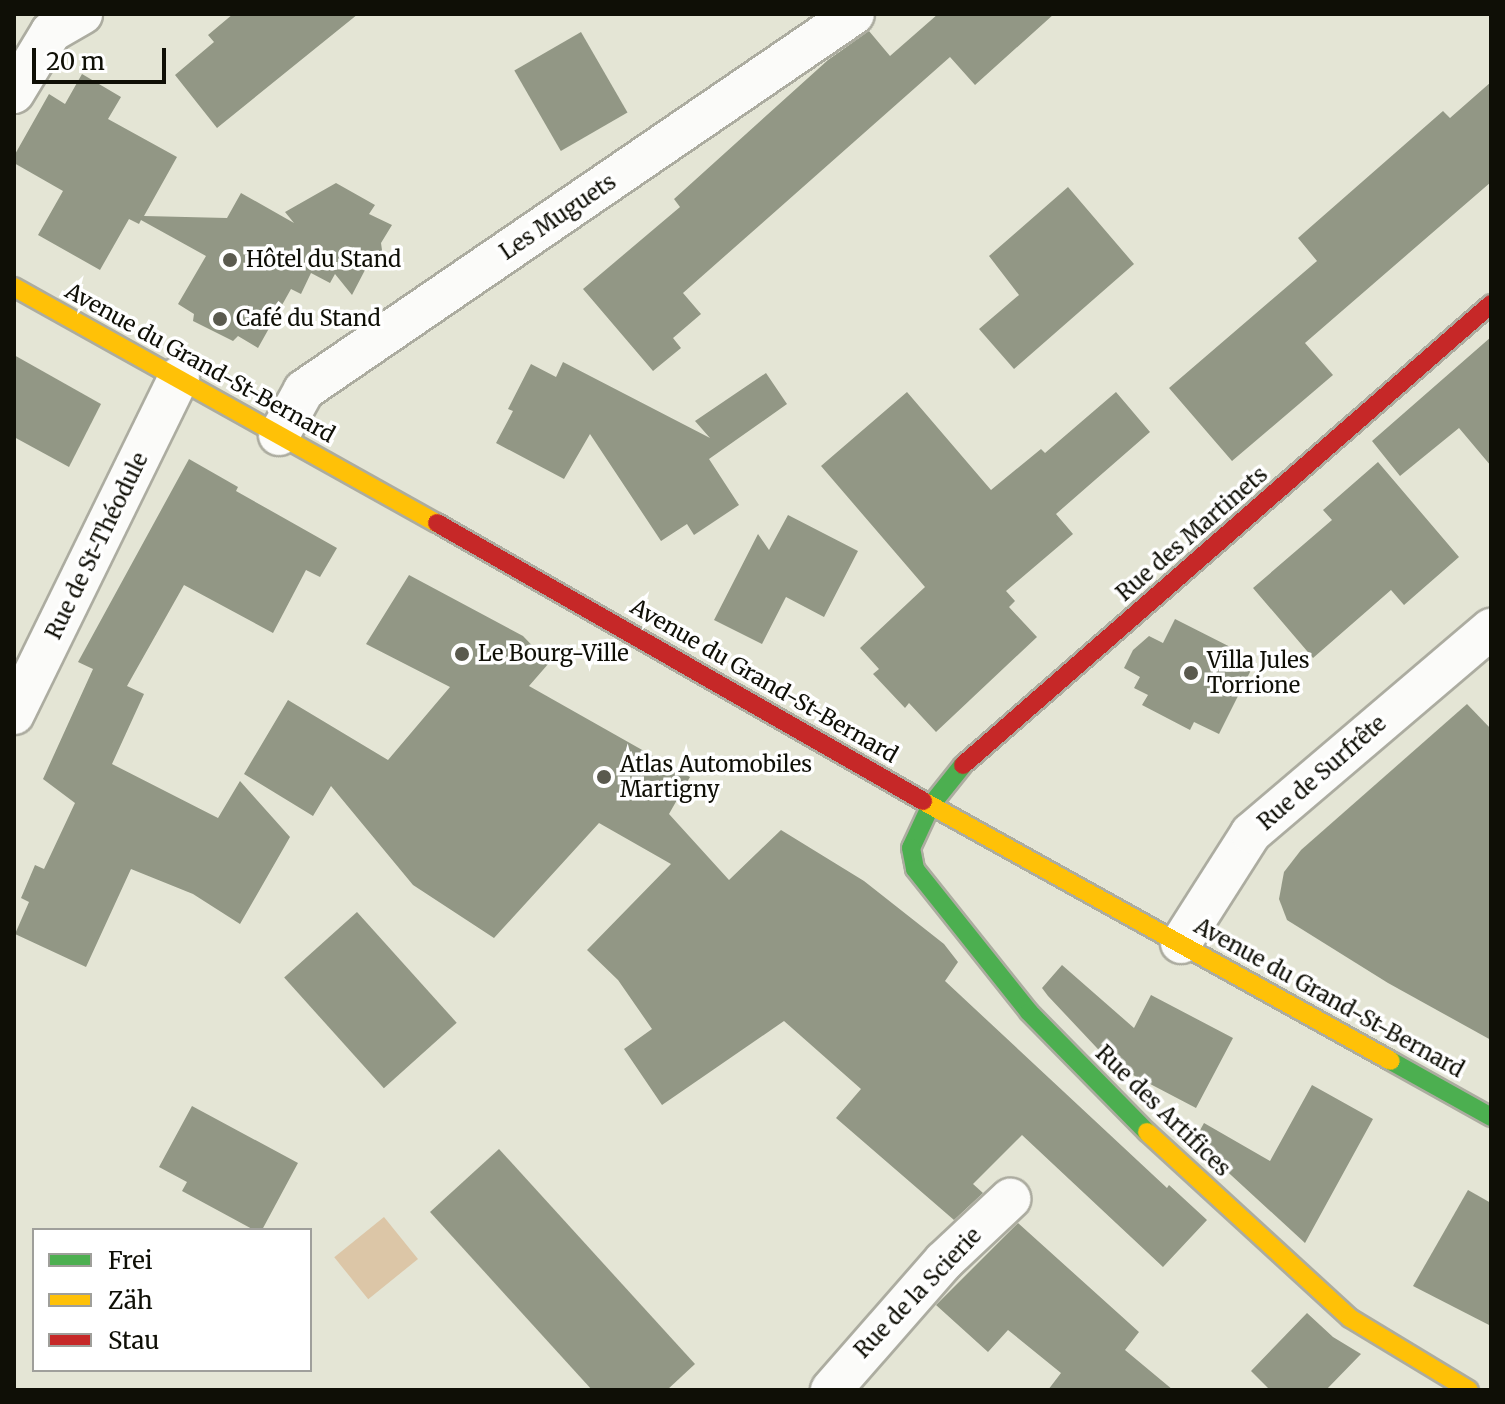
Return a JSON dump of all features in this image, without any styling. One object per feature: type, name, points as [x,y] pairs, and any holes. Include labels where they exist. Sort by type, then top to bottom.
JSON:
[{"type":"street","points":[[14,93],[51,32],[82,14]]},
{"type":"street","name":"Les Muguets","points":[[279,435],[304,390],[854,14]]},
{"type":"street","name":"Avenue du Grand-St-Bernard","points":[[14,287],[1491,1117]]},
{"type":"street","name":"Rue des Martinets","points":[[931,805],[956,771],[1491,304]]},
{"type":"street","name":"Rue de St-Théodule","points":[[14,714],[179,377]]},
{"type":"street","name":"Rue de Surfrête","points":[[1181,943],[1251,833],[1491,629]]},
{"type":"street","name":"Rue des Artifices","points":[[931,805],[911,848],[915,869],[1029,1012],[1106,1094],[1350,1318],[1469,1390]]},
{"type":"street","name":"Rue de la Scierie","points":[[831,1390],[944,1261],[1010,1199]]},
{"type":"shaded area","points":[[384,1217],[418,1259],[368,1299],[334,1257]]},
{"type":"building","points":[[233,14],[358,14],[217,128],[175,75],[214,42],[208,35]]},
{"type":"building","points":[[938,14],[1054,14],[975,85],[950,57],[683,293],[701,314],[673,338],[681,348],[653,371],[583,289],[680,207],[674,199],[828,60],[869,31],[890,56]]},
{"type":"building","points":[[581,32],[628,113],[561,151],[514,71]]},
{"type":"building","points":[[82,74],[121,97],[108,119],[177,157],[144,216],[227,218],[241,193],[294,223],[285,212],[336,183],[375,205],[369,214],[392,225],[381,243],[384,264],[365,270],[352,295],[335,274],[330,283],[311,273],[301,294],[291,289],[258,348],[238,336],[233,341],[193,321],[194,314],[178,304],[206,256],[141,220],[139,224],[129,219],[100,270],[38,235],[63,191],[14,163],[14,156],[49,94],[65,104]]},
{"type":"building","points":[[1491,82],[1491,182],[1305,343],[1333,375],[1232,461],[1169,388],[1317,261],[1298,238],[1443,111],[1450,118]]},
{"type":"building","points":[[1068,187],[1134,264],[1014,369],[979,329],[1019,295],[989,256]]},
{"type":"building","points":[[1491,337],[1491,466],[1459,428],[1400,476],[1372,441]]},
{"type":"building","points":[[14,355],[101,404],[69,467],[14,437]]},
{"type":"building","points":[[563,362],[710,438],[695,421],[766,373],[787,404],[709,459],[739,505],[694,535],[687,524],[661,541],[590,434],[564,479],[496,443],[513,411],[508,409],[531,364],[556,377]]},
{"type":"building","points":[[907,392],[991,490],[1041,449],[1045,453],[1116,392],[1150,432],[1056,514],[1073,534],[1006,591],[1015,601],[1009,607],[1037,637],[936,732],[909,703],[905,708],[873,674],[879,669],[860,648],[925,587],[821,466]]},
{"type":"building","points":[[189,459],[238,487],[236,491],[337,548],[320,577],[306,570],[273,633],[184,585],[127,686],[144,694],[112,764],[218,818],[240,781],[290,837],[240,924],[193,894],[131,869],[86,967],[15,934],[29,902],[21,898],[35,865],[44,869],[75,803],[43,779],[93,669],[78,662]]},
{"type":"building","points":[[1378,462],[1459,557],[1404,605],[1391,590],[1313,658],[1253,588],[1332,520],[1323,510]]},
{"type":"building","points":[[788,515],[858,551],[824,617],[786,597],[762,644],[714,620],[758,534],[769,550]]},
{"type":"building","points":[[409,575],[523,636],[549,663],[529,686],[690,777],[669,814],[729,880],[781,830],[864,881],[944,944],[958,962],[945,981],[1167,1188],[1169,1185],[1207,1220],[1163,1267],[1022,1135],[973,1184],[983,1193],[954,1220],[836,1118],[861,1089],[784,1021],[662,1105],[624,1049],[652,1029],[618,980],[587,950],[671,864],[599,823],[494,938],[413,885],[331,786],[313,816],[244,774],[288,700],[388,760],[450,687],[366,644]]},
{"type":"building","name":"Villa Jules Torrione","points":[[1175,619],[1256,660],[1219,734],[1194,722],[1190,730],[1142,705],[1148,695],[1134,688],[1140,677],[1124,668],[1133,650],[1149,636],[1163,643]]},
{"type":"building","points":[[1467,704],[1491,729],[1491,1040],[1388,983],[1287,920],[1279,899],[1284,872],[1301,850]]},
{"type":"building","points":[[357,912],[457,1023],[384,1088],[284,978]]},
{"type":"building","points":[[1062,965],[1134,1028],[1151,995],[1233,1038],[1196,1108],[1112,1064],[1048,996],[1042,988]]},
{"type":"building","points":[[1312,1085],[1373,1119],[1305,1243],[1194,1141],[1204,1123],[1270,1161]]},
{"type":"building","points":[[192,1106],[298,1163],[263,1228],[250,1228],[182,1191],[187,1182],[159,1167]]},
{"type":"building","points":[[499,1149],[695,1364],[667,1390],[592,1390],[430,1212]]},
{"type":"building","points":[[1468,1190],[1491,1203],[1491,1326],[1413,1286]]},
{"type":"building","points":[[1018,1223],[1139,1332],[1125,1350],[1173,1390],[1048,1390],[1061,1373],[1008,1330],[988,1352],[936,1305]]},
{"type":"building","points":[[1307,1313],[1333,1337],[1361,1354],[1326,1390],[1270,1390],[1251,1371]]},
{"type":"traffic: fast","points":[[963,765],[931,805],[911,848],[915,869],[1029,1012],[1147,1132]]},
{"type":"traffic: fast","points":[[1391,1061],[1491,1117]]},
{"type":"traffic: slow","points":[[14,287],[437,523]]},
{"type":"traffic: slow","points":[[923,801],[1391,1061]]},
{"type":"traffic: slow","points":[[1147,1132],[1350,1318],[1469,1390]]},
{"type":"traffic: jam","points":[[963,765],[1491,304]]},
{"type":"traffic: jam","points":[[437,523],[923,801]]},
{"type":"place","name":"Hôtel du Stand","points":[[230,260]]},
{"type":"place","name":"Café du Stand","points":[[220,319]]},
{"type":"place","name":"Le Bourg-Ville","points":[[462,654]]},
{"type":"place","name":"Villa Jules Torrione","points":[[1191,673]]},
{"type":"place","name":"Atlas Automobiles Martigny","points":[[604,777]]}]
